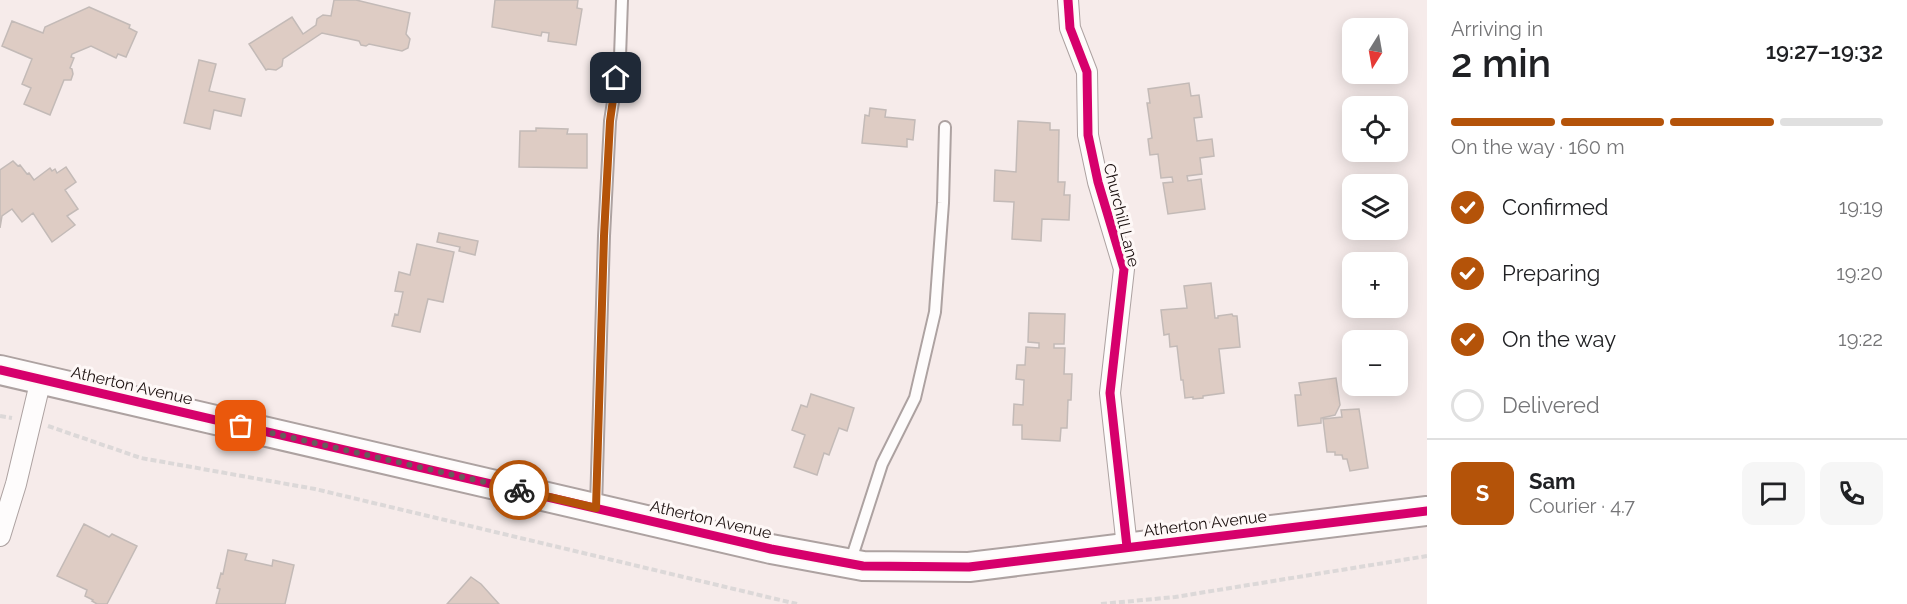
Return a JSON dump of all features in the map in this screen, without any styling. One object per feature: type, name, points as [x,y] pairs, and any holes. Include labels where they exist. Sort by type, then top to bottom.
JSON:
[{"type":"main road","name":"Atherton Avenue","points":[[0,370],[771,549],[863,566],[969,567],[1427,511]]},
{"type":"street","name":"Churchill Lane","points":[[1068,0],[1070,28],[1087,72],[1088,135],[1098,182],[1124,269],[1110,393],[1127,547]]},
{"type":"street","points":[[0,536],[16,484],[41,379]]},
{"type":"lane","points":[[596,508],[604,236],[610,121],[620,57],[622,0]]},
{"type":"lane","points":[[850,563],[882,464],[915,398],[935,312],[943,202],[945,127]]},
{"type":"path","points":[[0,416],[31,420],[141,458],[315,489],[797,604]]},
{"type":"path","points":[[1101,604],[1174,597],[1427,556]]},
{"type":"building","points":[[334,0],[356,0],[410,13],[406,34],[410,39],[408,48],[402,51],[369,44],[366,46],[361,45],[359,41],[322,33],[283,59],[282,66],[276,70],[266,70],[249,44],[292,17],[303,34],[316,25],[317,19],[323,15],[331,16]]},
{"type":"building","points":[[495,0],[578,0],[577,8],[582,9],[576,45],[548,41],[549,33],[542,32],[541,36],[492,27]]},
{"type":"building","points":[[89,7],[130,25],[129,28],[137,32],[126,57],[118,54],[116,58],[91,46],[72,54],[71,57],[74,58],[70,68],[73,74],[71,80],[64,80],[50,115],[24,104],[31,88],[22,84],[32,59],[2,46],[12,21],[43,33],[45,27]]},
{"type":"building","points":[[199,60],[216,64],[209,91],[245,99],[241,116],[214,110],[210,129],[184,123]]},
{"type":"building","points":[[1189,83],[1191,96],[1199,95],[1202,117],[1194,118],[1197,141],[1212,139],[1214,156],[1200,158],[1202,174],[1187,176],[1188,181],[1201,179],[1205,209],[1168,214],[1163,183],[1173,182],[1172,177],[1161,178],[1158,154],[1150,155],[1148,139],[1152,138],[1147,103],[1150,103],[1148,89]]},
{"type":"building","points":[[870,108],[886,110],[885,117],[915,120],[913,140],[907,139],[907,147],[862,143],[865,115],[869,116]]},
{"type":"building","points":[[1018,121],[1050,123],[1050,130],[1059,130],[1058,182],[1065,182],[1064,195],[1070,195],[1069,220],[1042,219],[1041,241],[1012,239],[1014,202],[994,201],[995,170],[1016,172]]},
{"type":"building","points":[[536,128],[568,129],[567,134],[587,134],[587,168],[519,167],[520,131],[536,131]]},
{"type":"building","points":[[13,161],[18,166],[20,165],[27,174],[29,173],[34,180],[50,168],[52,171],[55,169],[57,173],[66,167],[76,182],[65,190],[78,209],[67,216],[75,225],[52,242],[33,213],[22,222],[12,209],[2,216],[0,228],[0,170]]},
{"type":"building","points":[[439,233],[478,241],[475,255],[459,251],[460,247],[437,242]]},
{"type":"building","points":[[417,244],[454,252],[443,302],[428,299],[420,332],[392,326],[395,314],[398,315],[403,292],[395,291],[399,272],[410,275]]},
{"type":"building","points":[[1211,283],[1215,318],[1232,314],[1237,316],[1240,347],[1219,349],[1224,393],[1203,396],[1203,398],[1185,398],[1177,346],[1170,347],[1169,334],[1164,335],[1161,310],[1187,308],[1184,286]]},
{"type":"building","points":[[1029,313],[1065,314],[1064,344],[1054,344],[1054,348],[1065,348],[1064,374],[1072,374],[1067,428],[1061,428],[1060,441],[1022,439],[1022,425],[1013,425],[1014,404],[1023,405],[1024,380],[1016,379],[1017,365],[1025,365],[1026,347],[1039,348],[1039,343],[1028,342]]},
{"type":"building","points":[[1336,378],[1340,405],[1335,415],[1321,418],[1321,423],[1298,426],[1295,395],[1301,395],[1299,383]]},
{"type":"building","points":[[811,394],[854,408],[847,431],[839,428],[829,455],[824,453],[817,475],[794,467],[805,435],[792,430],[801,405],[807,407]]},
{"type":"building","points":[[1359,409],[1368,468],[1350,471],[1347,459],[1343,459],[1342,455],[1335,455],[1335,452],[1327,452],[1323,419],[1342,417],[1341,410]]},
{"type":"building","points":[[84,524],[109,537],[112,534],[137,546],[107,604],[97,604],[85,596],[87,590],[57,576]]},
{"type":"building","points":[[228,550],[247,554],[245,560],[272,566],[273,560],[294,565],[285,604],[216,604],[220,589],[217,588],[221,573],[223,574]]},
{"type":"building","points":[[471,577],[481,584],[499,604],[447,604]]},
{"type":"cycle path","points":[[1068,0],[1070,28],[1087,72],[1088,135],[1098,182],[1124,269],[1110,393],[1127,547]]},
{"type":"cycle path","points":[[0,370],[771,549],[863,566],[969,567],[1427,511]]},
{"type":"way so far","points":[[241,426],[519,490]]},
{"type":"route","points":[[519,490],[596,508],[604,236],[610,121],[616,78]]}]
